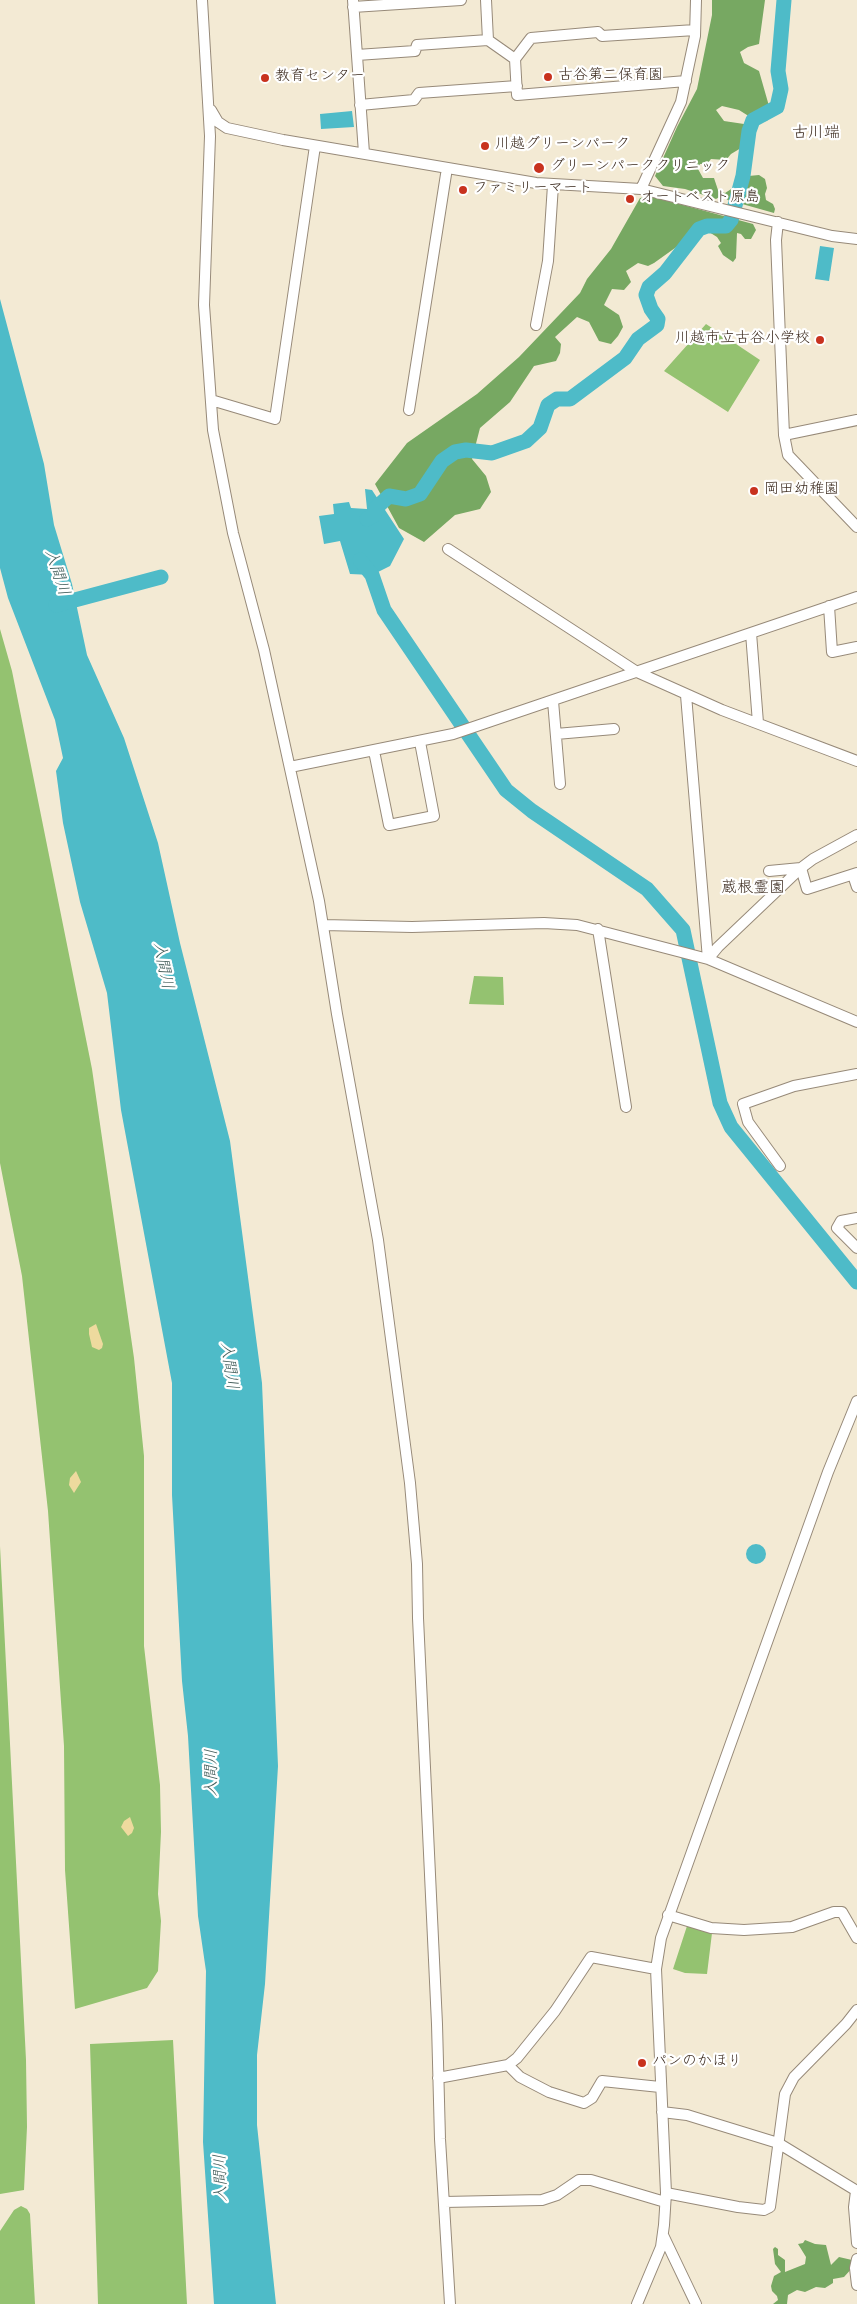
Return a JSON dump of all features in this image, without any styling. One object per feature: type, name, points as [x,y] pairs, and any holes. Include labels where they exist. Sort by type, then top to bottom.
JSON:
[{"type":"street","points":[[202,0],[209,106],[209,188],[204,306],[213,430],[233,533],[264,650],[323,925],[376,1230],[410,1482],[418,1564],[438,2078],[450,2304]]},
{"type":"street","points":[[364,153],[353,4],[461,0]]},
{"type":"street","points":[[486,0],[488,40]]},
{"type":"street","points":[[641,189],[673,122],[686,81],[695,30],[696,0]]},
{"type":"street","points":[[686,81],[517,95],[515,59],[531,38],[598,32],[602,36],[695,30]]},
{"type":"street","points":[[357,55],[415,51],[417,45],[488,40],[515,59]]},
{"type":"street","points":[[360,105],[414,100],[419,93],[517,86]]},
{"type":"street","points":[[209,106],[218,122],[227,128],[315,146],[553,185],[641,189],[857,240]]},
{"type":"street","points":[[211,400],[275,419],[315,146]]},
{"type":"street","points":[[409,410],[447,168]]},
{"type":"street","points":[[536,325],[548,262],[553,185]]},
{"type":"street","points":[[778,222],[776,240],[784,434],[788,455],[857,527]]},
{"type":"street","points":[[784,434],[857,420]]},
{"type":"street","points":[[448,549],[637,672],[686,695],[857,761]]},
{"type":"street","points":[[290,767],[453,734],[857,597]]},
{"type":"street","points":[[829,606],[832,652],[857,647]]},
{"type":"street","points":[[751,633],[758,723]]},
{"type":"street","points":[[686,695],[708,959]]},
{"type":"street","points":[[553,701],[560,784]]},
{"type":"street","points":[[556,734],[614,729]]},
{"type":"street","points":[[374,751],[389,825],[434,816],[420,742]]},
{"type":"street","points":[[708,959],[718,947],[801,868],[857,835]]},
{"type":"street","points":[[769,871],[801,868]]},
{"type":"street","points":[[801,868],[807,889],[855,874],[857,888]]},
{"type":"street","points":[[323,925],[412,927],[544,923],[578,925],[708,959],[857,1022]]},
{"type":"street","points":[[598,929],[626,1107]]},
{"type":"street","points":[[780,1166],[748,1122],[743,1104],[794,1086],[857,1074]]},
{"type":"street","points":[[857,1218],[841,1221],[837,1228],[857,1248]]},
{"type":"street","points":[[638,2304],[661,2247],[666,2198],[656,1970],[661,1938],[828,1472],[857,1401]]},
{"type":"street","points":[[668,1915],[711,1928],[744,1930],[792,1927],[834,1912],[842,1912],[857,1938]]},
{"type":"street","points":[[438,2078],[508,2065],[526,2049],[592,1957],[656,1970]]},
{"type":"street","points":[[444,2202],[542,2200],[557,2195],[579,2180],[591,2180],[666,2198],[764,2210],[770,2207],[785,2094],[794,2077],[846,2024],[857,2010]]},
{"type":"street","points":[[508,2065],[520,2076],[549,2092],[584,2103],[592,2098],[602,2081],[660,2087]]},
{"type":"street","points":[[662,2112],[687,2116],[778,2143],[856,2191],[854,2207],[857,2243]]},
{"type":"street","points":[[663,2235],[696,2304]]},
{"type":"street","points":[[857,2260],[855,2268],[857,2285]]},
{"type":"green space","points":[[712,0],[765,0],[759,44],[748,47],[740,52],[744,63],[759,71],[771,113],[767,121],[758,122],[739,110],[722,106],[716,110],[724,121],[744,124],[747,134],[746,145],[731,154],[726,160],[711,159],[707,164],[700,164],[698,169],[703,178],[714,178],[718,190],[725,193],[736,186],[738,177],[759,175],[765,179],[767,188],[766,200],[773,204],[774,213],[728,200],[721,196],[716,199],[685,189],[663,186],[655,176],[697,89],[712,15]]},
{"type":"green space","points":[[650,196],[753,224],[756,230],[751,239],[745,239],[741,234],[737,233],[736,258],[733,262],[723,255],[718,246],[721,243],[717,237],[709,232],[694,231],[682,243],[654,263],[648,266],[638,263],[626,271],[631,282],[624,290],[612,289],[604,305],[619,315],[623,327],[611,344],[599,341],[589,322],[577,317],[555,337],[561,344],[560,353],[556,361],[534,366],[510,402],[480,428],[472,459],[486,476],[491,492],[480,509],[455,515],[424,542],[399,528],[375,484],[407,443],[477,394],[519,357],[580,293],[587,279],[611,249],[640,198]]},
{"type":"green space","points":[[706,324],[760,360],[728,412],[664,371]]},
{"type":"green space","points":[[0,629],[12,671],[92,1069],[134,1358],[144,1456],[144,1646],[160,1785],[161,1832],[158,1894],[161,1921],[158,1971],[147,1988],[75,2009],[65,1870],[64,1746],[48,1511],[22,1276],[0,1163]]},
{"type":"green space","points":[[474,976],[503,977],[504,1005],[469,1004]]},
{"type":"green space","points":[[0,1546],[26,2060],[27,2127],[24,2190],[0,2194]]},
{"type":"green space","points":[[687,1926],[712,1933],[707,1974],[685,1973],[673,1969]]},
{"type":"green space","points":[[173,2040],[187,2304],[98,2304],[90,2044]]},
{"type":"green space","points":[[21,2206],[27,2209],[30,2214],[35,2304],[0,2304],[0,2231],[14,2210]]},
{"type":"green space","points":[[805,2240],[815,2244],[826,2245],[831,2265],[839,2257],[852,2260],[853,2267],[844,2277],[833,2279],[833,2283],[825,2288],[816,2287],[805,2292],[797,2290],[788,2295],[787,2304],[773,2304],[778,2300],[771,2286],[774,2276],[781,2272],[775,2264],[773,2249],[775,2247],[778,2249],[778,2255],[785,2260],[785,2272],[805,2264],[806,2257],[798,2244],[803,2243]]},
{"type":"sand","points":[[96,1324],[103,1344],[99,1350],[92,1347],[89,1334],[89,1328]]},
{"type":"sand","points":[[76,1471],[81,1482],[74,1493],[69,1485],[70,1478]]},
{"type":"sand","points":[[130,1817],[134,1828],[128,1836],[121,1827],[124,1821]]},
{"type":"water","points":[[352,111],[354,127],[321,129],[320,114]]},
{"type":"water","points":[[820,246],[834,248],[829,281],[815,279]]},
{"type":"water","name":"入間川","points":[[0,299],[44,464],[54,525],[72,584],[87,655],[124,738],[158,843],[180,943],[230,1141],[262,1383],[278,1766],[265,1984],[257,2055],[257,2125],[276,2304],[214,2304],[203,2142],[206,1971],[198,1916],[188,1736],[182,1681],[172,1495],[172,1383],[121,1110],[107,993],[80,902],[63,823],[56,771],[63,758],[55,720],[8,598],[0,568]]},
{"type":"water","points":[[365,489],[372,490],[404,539],[390,566],[372,575],[350,574],[340,541],[324,544],[319,516],[334,514],[333,504],[349,502],[351,508],[367,509]]},
{"type":"water","points":[[756,1544],[763,1547],[766,1554],[763,1561],[756,1564],[749,1561],[746,1554],[749,1547]]},
{"type":"waterway","points":[[367,519],[374,515],[377,507],[389,496],[406,499],[420,494],[442,461],[455,452],[466,450],[492,453],[526,441],[540,428],[548,405],[557,399],[570,399],[625,358],[638,339],[657,325],[658,319],[651,309],[646,295],[649,287],[665,273],[699,229],[707,226],[726,226],[731,220],[743,176],[749,131],[753,120],[777,107],[781,89],[778,71],[784,0]]},
{"type":"waterway","points":[[360,560],[372,575],[384,610],[506,790],[532,811],[647,889],[683,930],[720,1103],[731,1127],[857,1282]]},
{"type":"waterway","name":"入間川","points":[[56,605],[161,577]]},
{"type":"place","name":"古谷第二保育園","points":[[548,77]]},
{"type":"place","name":"教育センター","points":[[265,78]]},
{"type":"place","name":"川越グリーンパーク","points":[[485,146]]},
{"type":"place","name":"グリーンパーククリニック","points":[[539,168]]},
{"type":"place","name":"ファミリーマート","points":[[463,190]]},
{"type":"place","name":"オートベスト原島","points":[[630,199]]},
{"type":"place","name":"川越市立古谷小学校","points":[[820,340]]},
{"type":"place","name":"岡田幼稚園","points":[[754,491]]},
{"type":"place","name":"パンのかほり","points":[[642,2063]]},
{"type":"district","name":"古川端","points":[[816,135]]},
{"type":"district","name":"蔵根霊園","points":[[753,890]]}]
